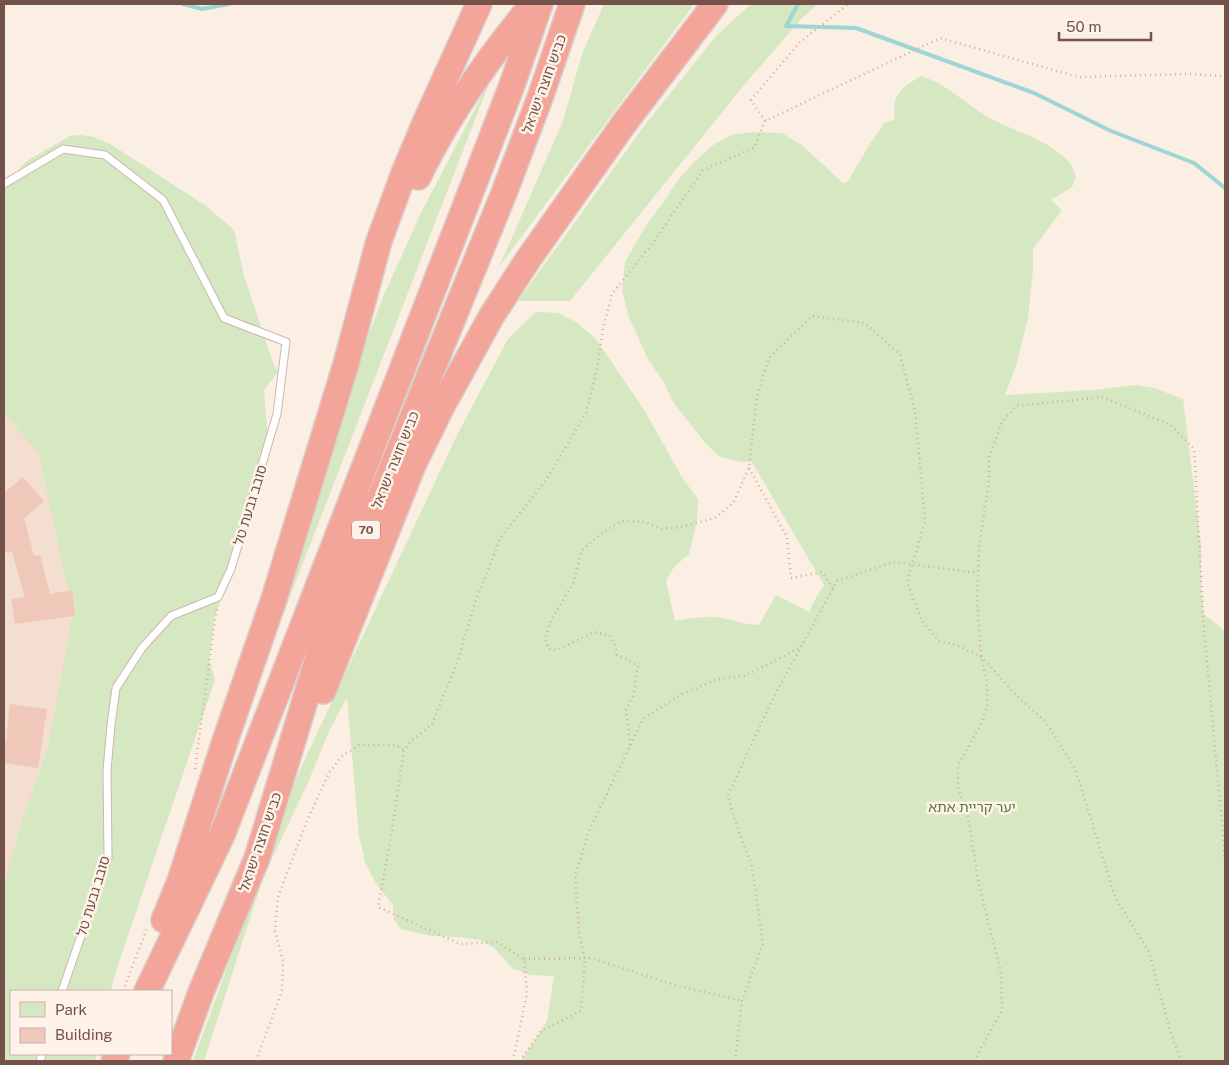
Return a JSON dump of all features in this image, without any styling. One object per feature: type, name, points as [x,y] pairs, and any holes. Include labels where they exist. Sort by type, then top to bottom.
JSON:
[{"type":"highway","points":[[346,364],[379,241],[425,123],[479,4]]},
{"type":"highway","name":"כביש חוצה ישראל","points":[[176,1061],[201,992],[257,858],[328,625],[504,192],[541,95],[572,4]]},
{"type":"highway","points":[[257,858],[413,465],[441,408],[511,284],[622,125],[715,4]]},
{"type":"highway","points":[[622,125],[735,4]]},
{"type":"highway","points":[[137,990],[180,881],[206,804],[225,741],[274,600],[346,364],[374,279],[390,238],[422,169],[453,114],[495,51],[534,7]]},
{"type":"highway","name":"כביש חוצה ישראל","points":[[147,990],[222,835],[512,85],[534,7]]},
{"type":"lane","name":"סובב גבעת טל","points":[[4,184],[63,149],[104,155],[163,200],[224,318],[286,342],[277,414],[231,569],[218,597],[171,616],[142,648],[116,688],[107,770],[108,858],[62,990]]},
{"type":"path","points":[[765,121],[751,100],[799,43],[848,4]]},
{"type":"path","points":[[742,1001],[678,986],[590,958],[524,959],[497,942],[460,944],[378,907],[392,837],[404,750],[412,740],[432,724],[458,660],[475,603],[501,537],[546,480],[586,412],[612,294],[655,240],[703,170],[754,148],[765,121],[940,38],[1078,77],[1189,74],[1225,76]]},
{"type":"path","points":[[630,745],[626,710],[634,693],[638,666],[617,654],[615,645],[609,635],[594,632],[556,650],[549,649],[545,639],[551,620],[573,584],[582,550],[602,533],[621,521],[644,522],[662,529],[681,527],[716,518],[733,502],[749,468],[757,397],[768,358],[812,316],[865,323],[900,355],[915,411],[925,522],[908,582],[922,621],[939,641],[956,644],[981,656],[1016,695],[1045,721],[1076,768],[1115,897],[1149,952],[1170,1031],[1181,1061]]},
{"type":"path","points":[[974,1061],[1002,1010],[1001,973],[978,880],[968,814],[958,787],[958,764],[980,726],[987,706],[987,683],[981,656],[977,602],[980,548],[989,480],[989,457],[1002,422],[1016,406],[1102,397],[1171,425],[1194,450],[1204,631],[1225,869]]},
{"type":"path","points":[[749,468],[787,537],[792,578],[822,572],[833,588]]},
{"type":"path","points":[[735,1061],[742,1001],[763,943],[752,867],[735,821],[728,795],[773,698],[837,581],[893,562],[978,573]]},
{"type":"path","points":[[194,772],[198,754],[218,597]]},
{"type":"path","points":[[520,1061],[540,1031],[581,1011],[585,959],[579,934],[575,876],[589,831],[643,719],[682,694],[718,679],[744,676],[803,646]]},
{"type":"path","points":[[256,1061],[282,991],[282,961],[275,931],[278,897],[306,823],[329,773],[342,757],[359,745],[396,744],[404,750]]},
{"type":"path","points":[[123,990],[149,922]]},
{"type":"path","points":[[513,1061],[527,993],[524,959]]},
{"type":"shaded area","points":[[4,391],[65,432],[84,675],[4,942]]},
{"type":"green space","points":[[604,4],[694,4],[499,267],[563,121],[582,54]]},
{"type":"green space","points":[[751,4],[818,4],[802,18],[744,85],[570,301],[518,301],[642,129],[717,35]]},
{"type":"green space","points":[[492,76],[284,612],[301,547],[362,351],[384,295],[420,215]]},
{"type":"green space","name":"יער קריית אתא","points":[[921,76],[947,88],[996,122],[1051,147],[1070,163],[1076,177],[1072,187],[1051,200],[1062,210],[1033,249],[1028,318],[1017,363],[1005,395],[1093,390],[1136,385],[1154,388],[1183,399],[1201,546],[1201,587],[1204,614],[1225,631],[1225,1061],[521,1061],[547,1021],[554,976],[530,975],[512,968],[494,948],[481,940],[432,936],[401,929],[394,920],[393,905],[377,885],[366,865],[359,836],[347,697],[329,731],[307,785],[264,875],[204,1061],[193,1061],[298,774],[458,433],[508,339],[536,312],[558,313],[576,322],[596,339],[646,413],[683,479],[698,499],[697,520],[689,554],[674,567],[666,581],[675,621],[715,617],[759,625],[776,595],[809,612],[824,585],[752,462],[741,462],[720,457],[706,444],[673,402],[663,381],[648,359],[628,315],[622,290],[625,262],[647,224],[677,181],[713,145],[731,135],[754,132],[782,133],[803,146],[843,183],[848,181],[885,122],[895,120],[895,104],[899,93],[908,84]]},
{"type":"green space","points":[[70,136],[94,137],[112,145],[206,206],[234,230],[244,276],[273,363],[278,372],[264,390],[268,443],[241,549],[215,615],[209,659],[215,680],[117,968],[111,990],[10,990],[10,1055],[97,1055],[95,1061],[4,1061],[4,887],[18,833],[48,747],[73,614],[39,454],[4,413],[4,189],[25,162]]},
{"type":"building","points":[[23,477],[44,501],[24,518],[34,556],[40,555],[50,594],[72,590],[75,616],[15,624],[11,599],[25,597],[12,552],[6,553],[4,545],[4,493]]},
{"type":"building","points":[[10,704],[47,709],[38,768],[4,763],[4,741],[6,741]]},
{"type":"waterway","points":[[183,4],[202,9],[229,4]]},
{"type":"waterway","points":[[798,4],[786,26],[856,28],[1034,93],[1111,131],[1194,163],[1225,188]]}]
